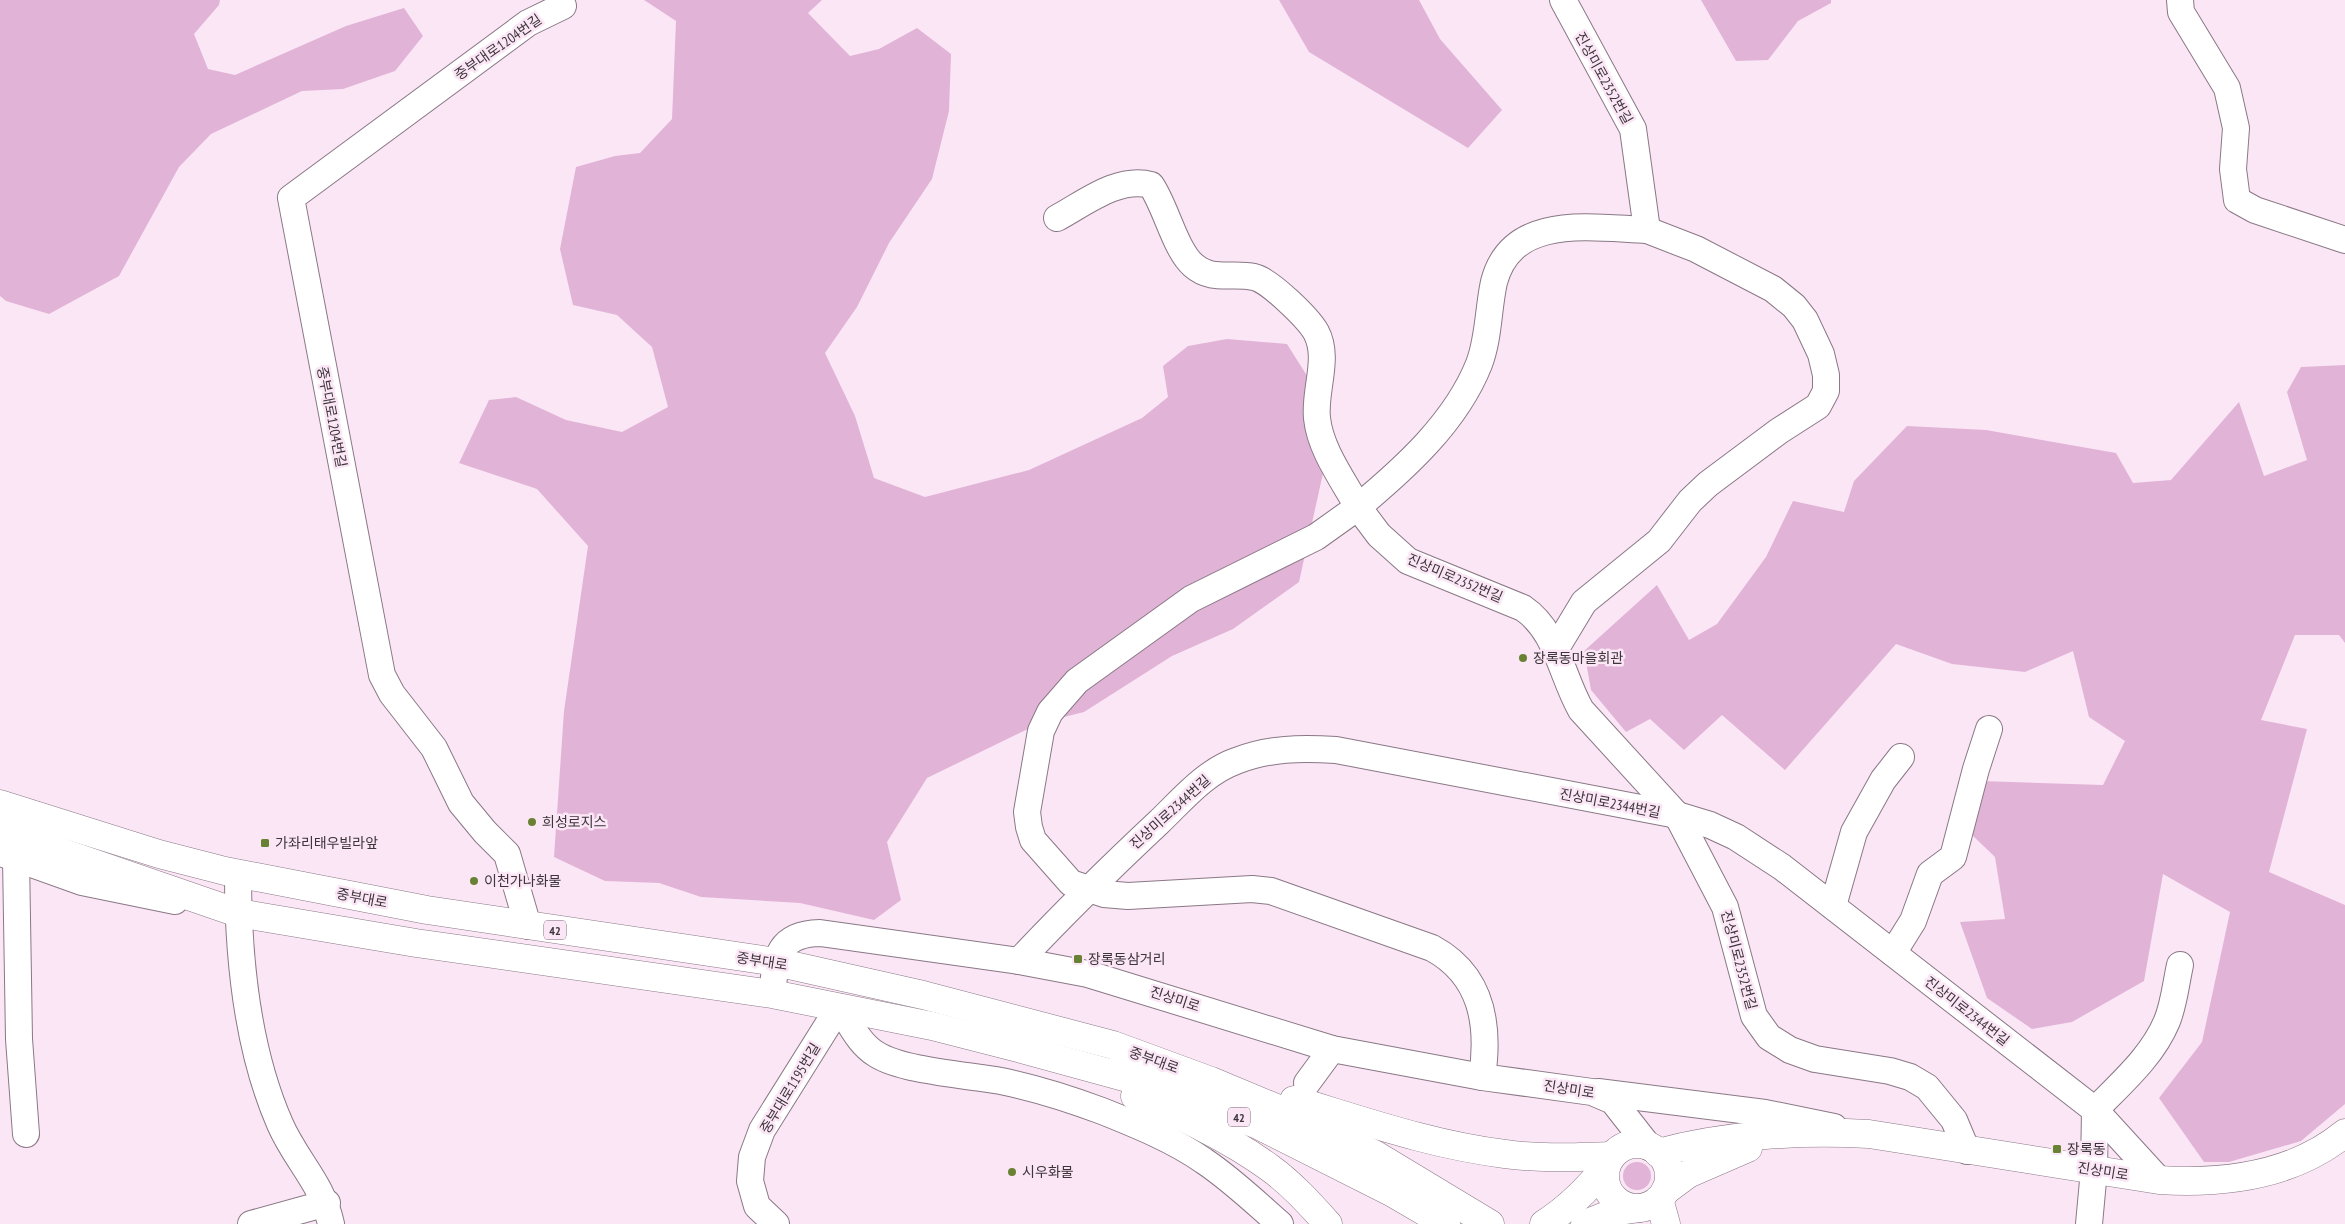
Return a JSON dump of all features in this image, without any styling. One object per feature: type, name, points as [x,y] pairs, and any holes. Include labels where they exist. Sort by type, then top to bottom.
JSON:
[{"type":"main road","name":"중부대로","points":[[0,804],[159,854],[238,874],[427,910],[776,962],[923,995],[1113,1045],[1211,1081],[1300,1118],[1382,1158],[1490,1224]]},
{"type":"main road","name":"중부대로","points":[[0,831],[238,913],[416,943],[772,994],[932,1026],[1018,1048],[1135,1080],[1200,1102],[1249,1122],[1326,1157],[1446,1224]]},
{"type":"main road","points":[[1113,1045],[1411,1136],[1507,1154],[1612,1157]]},
{"type":"main road","points":[[1018,1048],[1156,1105],[1224,1139],[1271,1168],[1297,1191],[1328,1224]]},
{"type":"main road","name":"진상미로","points":[[1793,1134],[1869,1134],[2159,1180],[2199,1182],[2249,1177],[2282,1167],[2312,1153],[2345,1133]]},
{"type":"main road","points":[[1544,1224],[1573,1203],[1590,1187],[1612,1157],[1629,1145],[1653,1150],[1750,1137],[1793,1134]]},
{"type":"main road","points":[[1585,1224],[1618,1211],[1658,1206],[1688,1174],[1762,1143],[1793,1134]]},
{"type":"main road","points":[[1653,1150],[1664,1160],[1668,1170],[1668,1181],[1658,1206]]},
{"type":"main road","points":[[1612,1157],[1605,1176],[1612,1196],[1629,1208],[1658,1206]]},
{"type":"street","name":"진상미로2352번길","points":[[1563,0],[1633,129],[1646,230]]},
{"type":"street","points":[[2180,0],[2181,12],[2227,88],[2236,128],[2233,169],[2237,200],[2255,210],[2345,240]]},
{"type":"street","name":"중부대로1204번길","points":[[528,926],[506,854],[461,803],[434,748],[392,694],[382,675],[291,198],[528,23],[563,6]]},
{"type":"street","name":"진상미로2352번길","points":[[1058,218],[1105,192],[1138,182],[1151,185],[1160,197],[1180,246],[1191,264],[1203,273],[1217,276],[1255,276],[1267,283],[1307,320],[1316,333],[1322,352],[1317,418],[1333,464],[1358,507],[1379,535],[1408,561],[1523,608],[1536,617],[1548,633],[1571,692],[1581,710],[1678,816],[1725,907],[1754,1016],[1769,1037],[1790,1050],[1815,1059],[1890,1071],[1910,1077],[1927,1087],[1954,1120],[1967,1151]]},
{"type":"street","points":[[1482,1077],[1486,1050],[1485,1029],[1474,987],[1462,970],[1449,957],[1432,948],[1271,891],[1252,889],[1128,896],[1104,894],[1087,890],[1071,883],[1058,871],[1033,840],[1029,827],[1027,812],[1035,756],[1041,731],[1050,712],[1077,681],[1191,599],[1316,537],[1358,507],[1392,478],[1444,423],[1460,403],[1480,363],[1494,283],[1499,267],[1508,252],[1518,242],[1536,234],[1558,229],[1585,227],[1646,230],[1696,249],[1773,289],[1794,306],[1805,320],[1821,354],[1826,391],[1818,406],[1778,431],[1708,484],[1690,501],[1659,541],[1584,602],[1555,650]]},
{"type":"street","points":[[1893,953],[1914,921],[1930,874],[1953,857],[1976,769],[1990,729]]},
{"type":"street","name":"진상미로2344번길","points":[[1019,961],[1087,890],[1207,777],[1234,761],[1268,751],[1303,748],[1336,750],[1678,816],[1710,825],[1736,837],[1782,867],[2094,1110],[2159,1180]]},
{"type":"street","points":[[1833,906],[1854,832],[1883,780],[1901,757]]},
{"type":"street","points":[[26,1134],[8,856],[82,882],[238,913]]},
{"type":"street","points":[[238,874],[238,913],[248,1004],[268,1090],[279,1123],[292,1149],[319,1187],[329,1214],[251,1224]]},
{"type":"street","name":"진상미로","points":[[772,994],[776,962],[785,943],[794,937],[807,933],[820,933],[1019,961],[1088,974],[1141,988],[1332,1049],[1482,1077],[1603,1096],[1765,1113],[1869,1134]]},
{"type":"street","points":[[2090,1224],[2094,1170],[2094,1110],[2140,1063],[2157,1042],[2168,1019],[2180,965]]},
{"type":"street","points":[[839,1007],[861,1041],[875,1054],[894,1063],[1003,1082],[1093,1108],[1157,1134],[1203,1160],[1230,1169],[1280,1224]]},
{"type":"street","name":"중부대로1195번길","points":[[776,1224],[757,1206],[750,1181],[752,1157],[762,1130],[839,1007]]},
{"type":"street","points":[[1307,1083],[1332,1049]]},
{"type":"street","points":[[1603,1096],[1623,1123],[1624,1135],[1612,1157]]},
{"type":"street","points":[[1603,1096],[1653,1150]]},
{"type":"shaded area","points":[[0,0],[220,0],[219,5],[194,34],[208,69],[235,75],[346,26],[404,8],[423,36],[395,71],[343,89],[302,91],[211,134],[179,167],[119,276],[49,314],[6,301],[0,296]]},
{"type":"shaded area","points":[[644,0],[822,0],[808,13],[850,56],[879,49],[917,28],[951,54],[949,111],[932,179],[889,243],[857,307],[825,353],[855,416],[874,478],[925,497],[1029,470],[1142,418],[1168,397],[1163,366],[1188,346],[1227,339],[1287,344],[1316,390],[1329,446],[1299,582],[1233,629],[1172,656],[1084,712],[1040,723],[927,778],[887,842],[901,900],[874,920],[800,903],[701,897],[659,883],[605,881],[554,857],[564,711],[588,546],[537,489],[459,463],[489,400],[516,397],[566,420],[622,432],[668,407],[652,347],[617,315],[573,305],[560,249],[576,167],[615,156],[640,153],[672,119],[676,21]]},
{"type":"shaded area","points":[[1279,0],[1419,0],[1440,39],[1502,110],[1468,148],[1309,52]]},
{"type":"shaded area","points":[[1701,0],[1831,0],[1831,3],[1798,21],[1768,60],[1736,61]]},
{"type":"shaded area","points":[[2345,365],[2345,643],[2339,635],[2295,635],[2261,720],[2307,729],[2269,872],[2345,905],[2345,1104],[2301,1141],[2229,1162],[2204,1162],[2159,1098],[2202,1042],[2230,912],[2163,874],[2144,981],[2072,1022],[2032,1029],[1987,998],[1960,922],[2005,919],[1995,857],[1972,835],[1980,781],[2103,785],[2125,741],[2089,717],[2073,651],[2025,672],[1952,664],[1896,644],[1785,770],[1722,715],[1684,750],[1650,719],[1626,732],[1591,690],[1584,651],[1657,585],[1689,640],[1717,624],[1766,557],[1793,501],[1844,512],[1854,481],[1907,426],[1986,430],[2116,453],[2133,483],[2171,480],[2239,402],[2264,476],[2307,460],[2287,392],[2301,367]]},
{"type":"shaded area","points":[[1637,1162],[1647,1166],[1651,1176],[1647,1186],[1637,1190],[1627,1186],[1623,1176],[1627,1166]]},
{"type":"place","name":"장록동마을회관","points":[[1523,658]]},
{"type":"place","name":"희성로지스","points":[[532,822]]},
{"type":"place","name":"가좌리태우빌라앞","points":[[265,843]]},
{"type":"place","name":"이천가나화물","points":[[474,881]]},
{"type":"place","name":"장록동삼거리","points":[[1078,959]]},
{"type":"place","name":"장록동","points":[[2057,1149]]},
{"type":"place","name":"시우화물","points":[[1012,1172]]}]
